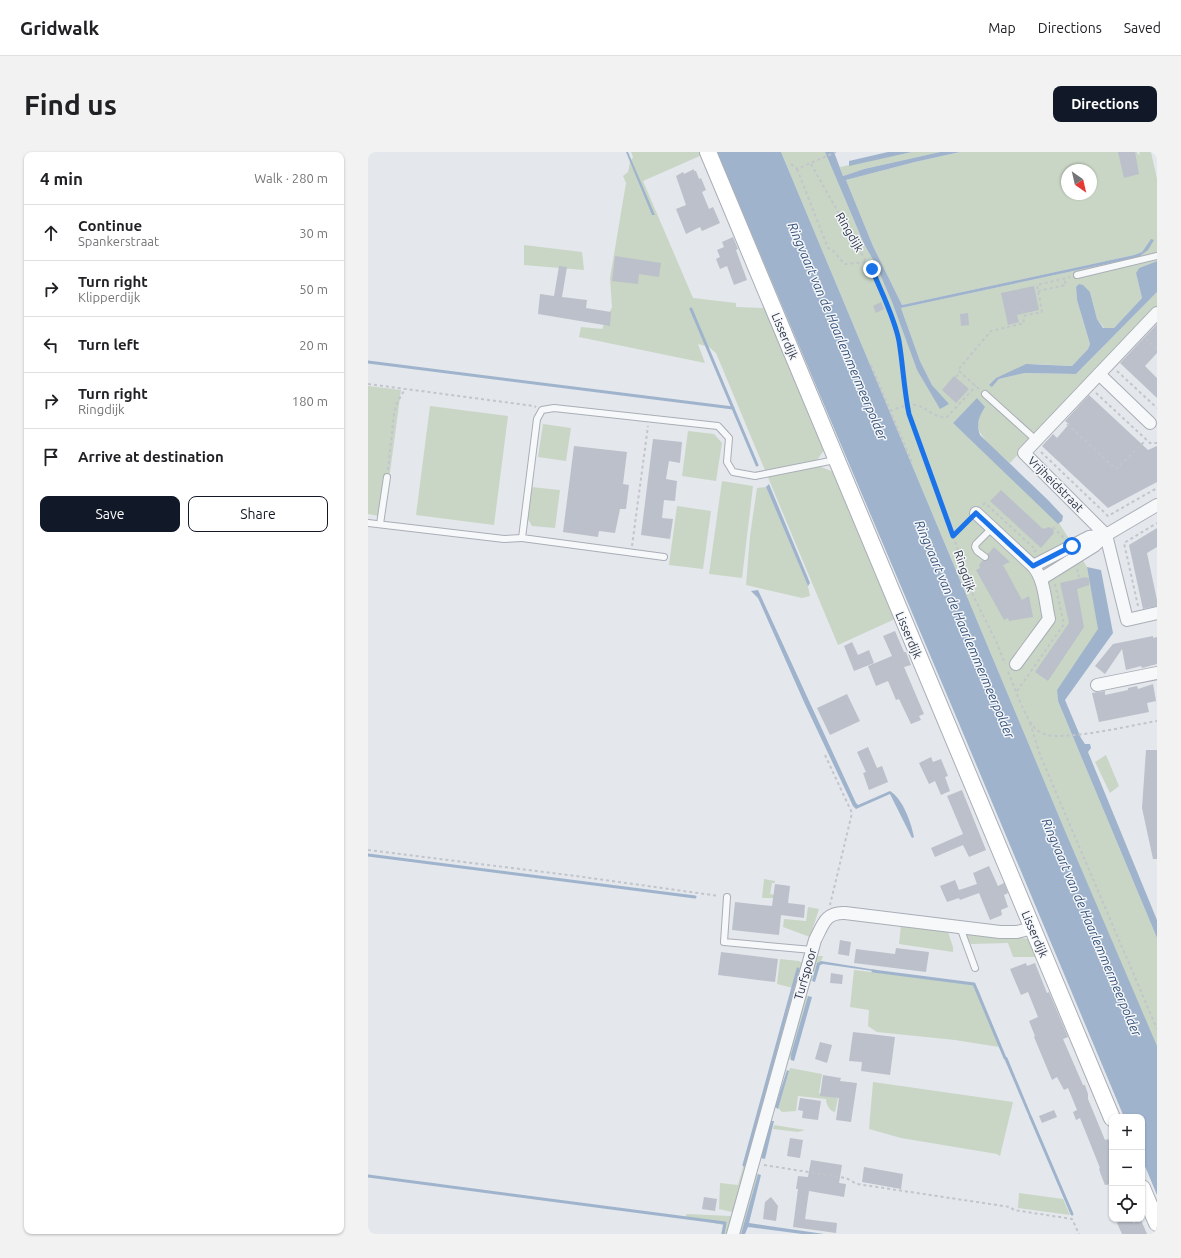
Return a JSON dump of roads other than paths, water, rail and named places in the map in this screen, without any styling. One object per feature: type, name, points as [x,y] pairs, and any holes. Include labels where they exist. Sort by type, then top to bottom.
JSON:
[{"type":"street","name":"Lisserdijk","points":[[708,152],[1110,1114]]},
{"type":"street","name":"Vrijheidstraat","points":[[1106,535],[1024,453],[1157,313]]},
{"type":"street","points":[[1099,374],[1150,423]]},
{"type":"street","points":[[1041,579],[1094,546],[1106,535],[1157,505]]},
{"type":"street","points":[[976,513],[1033,566],[1041,579],[1049,619],[1016,664]]},
{"type":"street","points":[[1033,566],[1089,537],[1106,535]]},
{"type":"street","points":[[1106,535],[1127,620],[1157,613]]},
{"type":"street","points":[[1097,685],[1157,673]]},
{"type":"street","name":"Turfspoor","points":[[733,1234],[812,950],[815,940],[827,917],[837,913],[845,913],[960,927]]},
{"type":"street","points":[[960,927],[1012,932],[1033,928]]},
{"type":"street","points":[[1145,1195],[1157,1223]]},
{"type":"lane","points":[[1077,275],[1157,256]]},
{"type":"lane","points":[[985,394],[1035,442]]},
{"type":"lane","points":[[522,538],[537,419],[542,410],[554,408],[718,426],[729,438],[727,462],[733,472],[755,476],[837,460]]},
{"type":"lane","points":[[380,524],[387,478]]},
{"type":"lane","points":[[368,522],[504,539],[522,538],[664,557]]},
{"type":"lane","points":[[985,558],[977,551],[975,547],[976,544],[992,528]]},
{"type":"lane","points":[[727,897],[724,942],[812,950]]},
{"type":"lane","points":[[960,927],[975,968]]},
{"type":"water","points":[[626,152],[628,152],[655,215],[652,215]]},
{"type":"water","name":"Ringvaart van de Haarlemmermeerpolder","points":[[717,152],[781,152],[1063,826],[1157,1046],[1157,1195],[1145,1166],[1145,1114],[1123,1114]]},
{"type":"water","points":[[825,152],[834,152],[843,176],[864,169],[940,152],[960,152],[846,180],[873,246],[902,305],[1134,255],[1142,252],[1151,239],[1154,240],[1148,250],[1139,257],[901,308],[920,361],[932,385],[949,404],[940,409],[917,370],[892,302],[876,265],[864,244]]},
{"type":"water","points":[[888,152],[912,152],[849,166],[849,161]]},
{"type":"water","points":[[1157,261],[1157,292],[1076,374],[1025,373],[999,379],[992,387],[989,385],[996,378],[1026,364],[1072,366],[1088,349],[1090,344],[1077,300],[1076,287],[1079,284],[1083,285],[1090,292],[1097,319],[1103,328],[1114,328],[1142,298],[1136,273],[1139,268]]},
{"type":"water","points":[[977,398],[985,407],[979,420],[978,427],[980,435],[1063,516],[1062,521],[1058,524],[953,423]]},
{"type":"water","points":[[769,484],[810,583],[808,586],[766,487]]},
{"type":"water","points":[[1087,567],[1101,570],[1113,633],[1065,700],[1081,738],[1085,744],[1090,744],[1091,748],[1088,752],[1157,920],[1157,938],[1058,701],[1057,690],[1098,629]]},
{"type":"water","points":[[758,590],[856,803],[858,805],[890,791],[903,805],[909,818],[914,837],[912,838],[890,794],[856,809],[853,806],[804,702],[758,598],[751,591]]},
{"type":"water","points":[[821,961],[876,970],[873,971],[823,964],[820,965],[815,982],[812,981],[817,963]]},
{"type":"water","points":[[808,996],[812,997],[794,1061],[791,1060],[791,1054]]},
{"type":"water","points":[[1007,1057],[1032,1117],[1030,1119],[1004,1058]]},
{"type":"water","points":[[787,1070],[789,1071],[778,1109],[775,1107]]},
{"type":"water","points":[[771,1121],[774,1121],[765,1159],[761,1158]]},
{"type":"water","points":[[758,1174],[761,1175],[749,1223],[824,1234],[802,1234],[748,1227],[745,1234],[741,1234]]},
{"type":"waterway","points":[[691,309],[757,465]]},
{"type":"waterway","points":[[368,362],[733,408]]},
{"type":"waterway","points":[[368,855],[695,897]]},
{"type":"waterway","points":[[744,1165],[798,969]]},
{"type":"waterway","points":[[873,971],[974,984],[1005,1058]]},
{"type":"waterway","points":[[1031,1118],[1072,1214]]},
{"type":"waterway","points":[[368,1176],[725,1223],[723,1234]]}]
